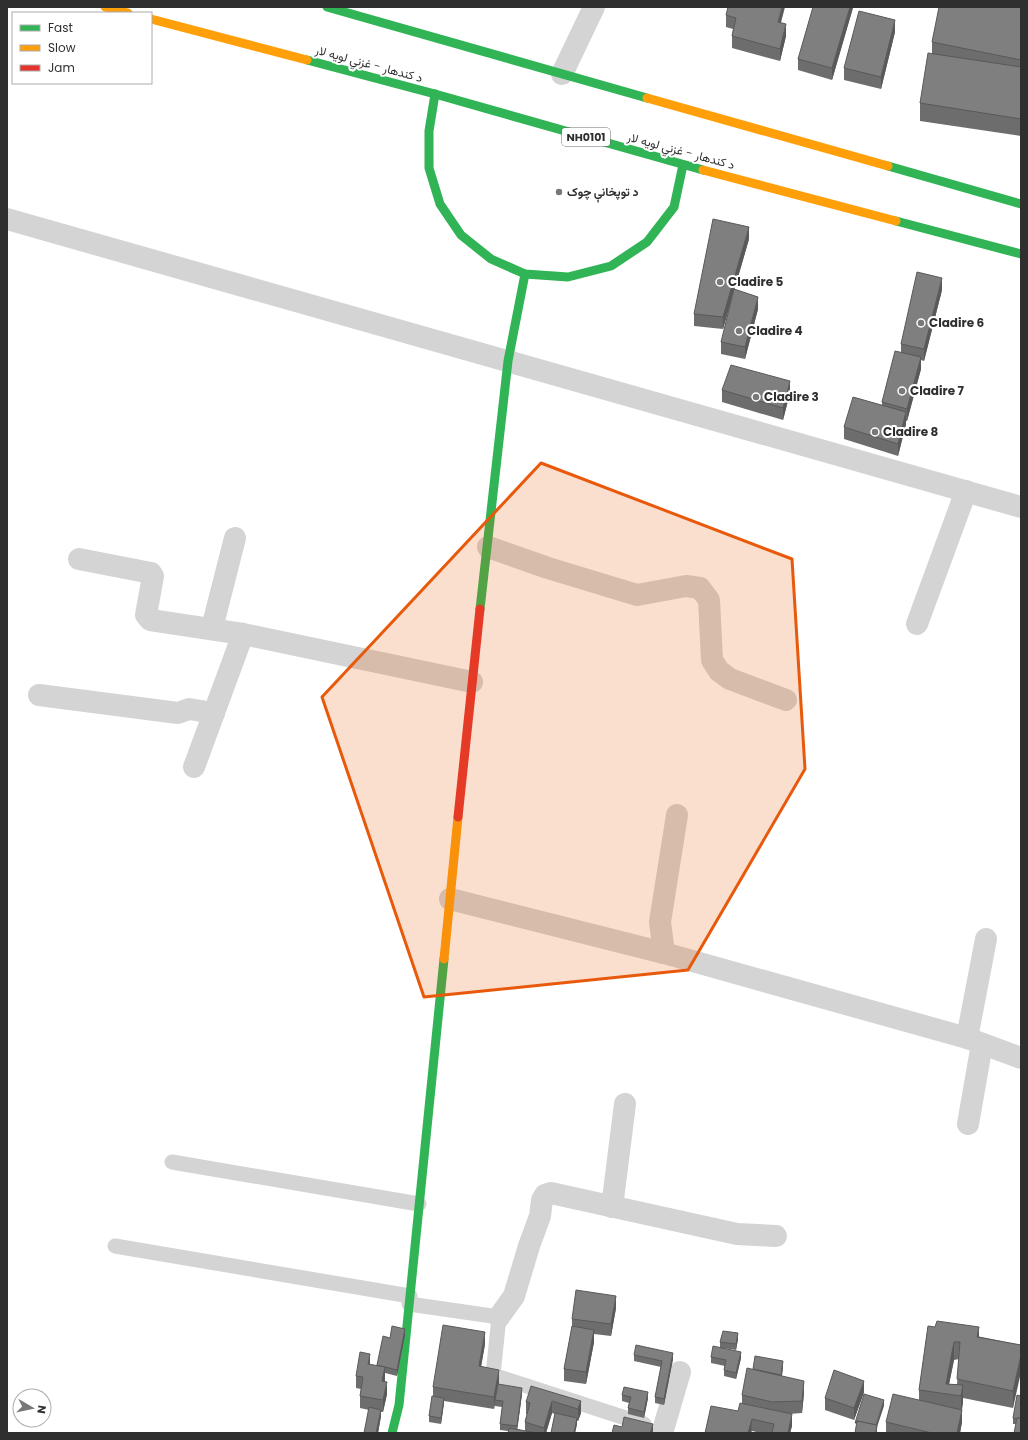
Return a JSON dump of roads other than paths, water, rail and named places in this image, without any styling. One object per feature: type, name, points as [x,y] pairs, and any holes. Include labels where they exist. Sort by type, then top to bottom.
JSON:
[{"type":"main road","points":[[105,7],[124,12]]},
{"type":"main road","points":[[327,7],[1021,204]]},
{"type":"main road","name":"د کندهار - غزني لويه لار","points":[[152,19],[435,94],[683,165],[1021,254]]},
{"type":"main road","points":[[435,94],[429,131],[429,168],[440,204],[462,235],[491,259],[525,274],[568,277],[604,268],[611,266],[647,242],[674,207],[683,165]]},
{"type":"main road","points":[[392,1433],[399,1405],[472,682],[508,361],[525,274]]},
{"type":"street","points":[[562,74],[594,7]]},
{"type":"street","points":[[7,219],[1021,507]]},
{"type":"street","points":[[917,624],[966,491]]},
{"type":"street","points":[[212,628],[235,538]]},
{"type":"street","points":[[488,547],[548,568],[637,595],[686,586],[700,588],[709,600],[712,660],[719,671],[730,678],[786,700]]},
{"type":"street","points":[[79,559],[152,573],[153,576],[146,615],[150,620],[212,628],[472,682]]},
{"type":"street","points":[[194,767],[243,634]]},
{"type":"street","points":[[39,695],[178,713],[189,709],[214,713]]},
{"type":"street","points":[[664,953],[660,922],[678,816]]},
{"type":"street","points":[[450,899],[664,953],[974,1041],[1021,1058]]},
{"type":"street","points":[[968,1124],[974,1041],[986,939]]},
{"type":"street","points":[[612,1207],[625,1104]]},
{"type":"street","points":[[499,1317],[514,1296],[540,1216],[542,1200],[545,1195],[551,1193],[737,1234],[776,1236]]},
{"type":"street","points":[[663,1432],[680,1372]]},
{"type":"lane","points":[[172,1162],[419,1204]]},
{"type":"lane","points":[[115,1246],[499,1317],[493,1375],[663,1432]]},
{"type":"place","name":"د توپخانې چوک","points":[[559,192]]},
{"type":"place","name":"Cladire 5","points":[[720,282]]},
{"type":"place","name":"Cladire 6","points":[[921,323]]},
{"type":"place","name":"Cladire 4","points":[[739,331]]},
{"type":"place","name":"Cladire 7","points":[[902,391]]},
{"type":"place","name":"Cladire 3","points":[[756,397]]},
{"type":"place","name":"Cladire 8","points":[[875,432]]}]
